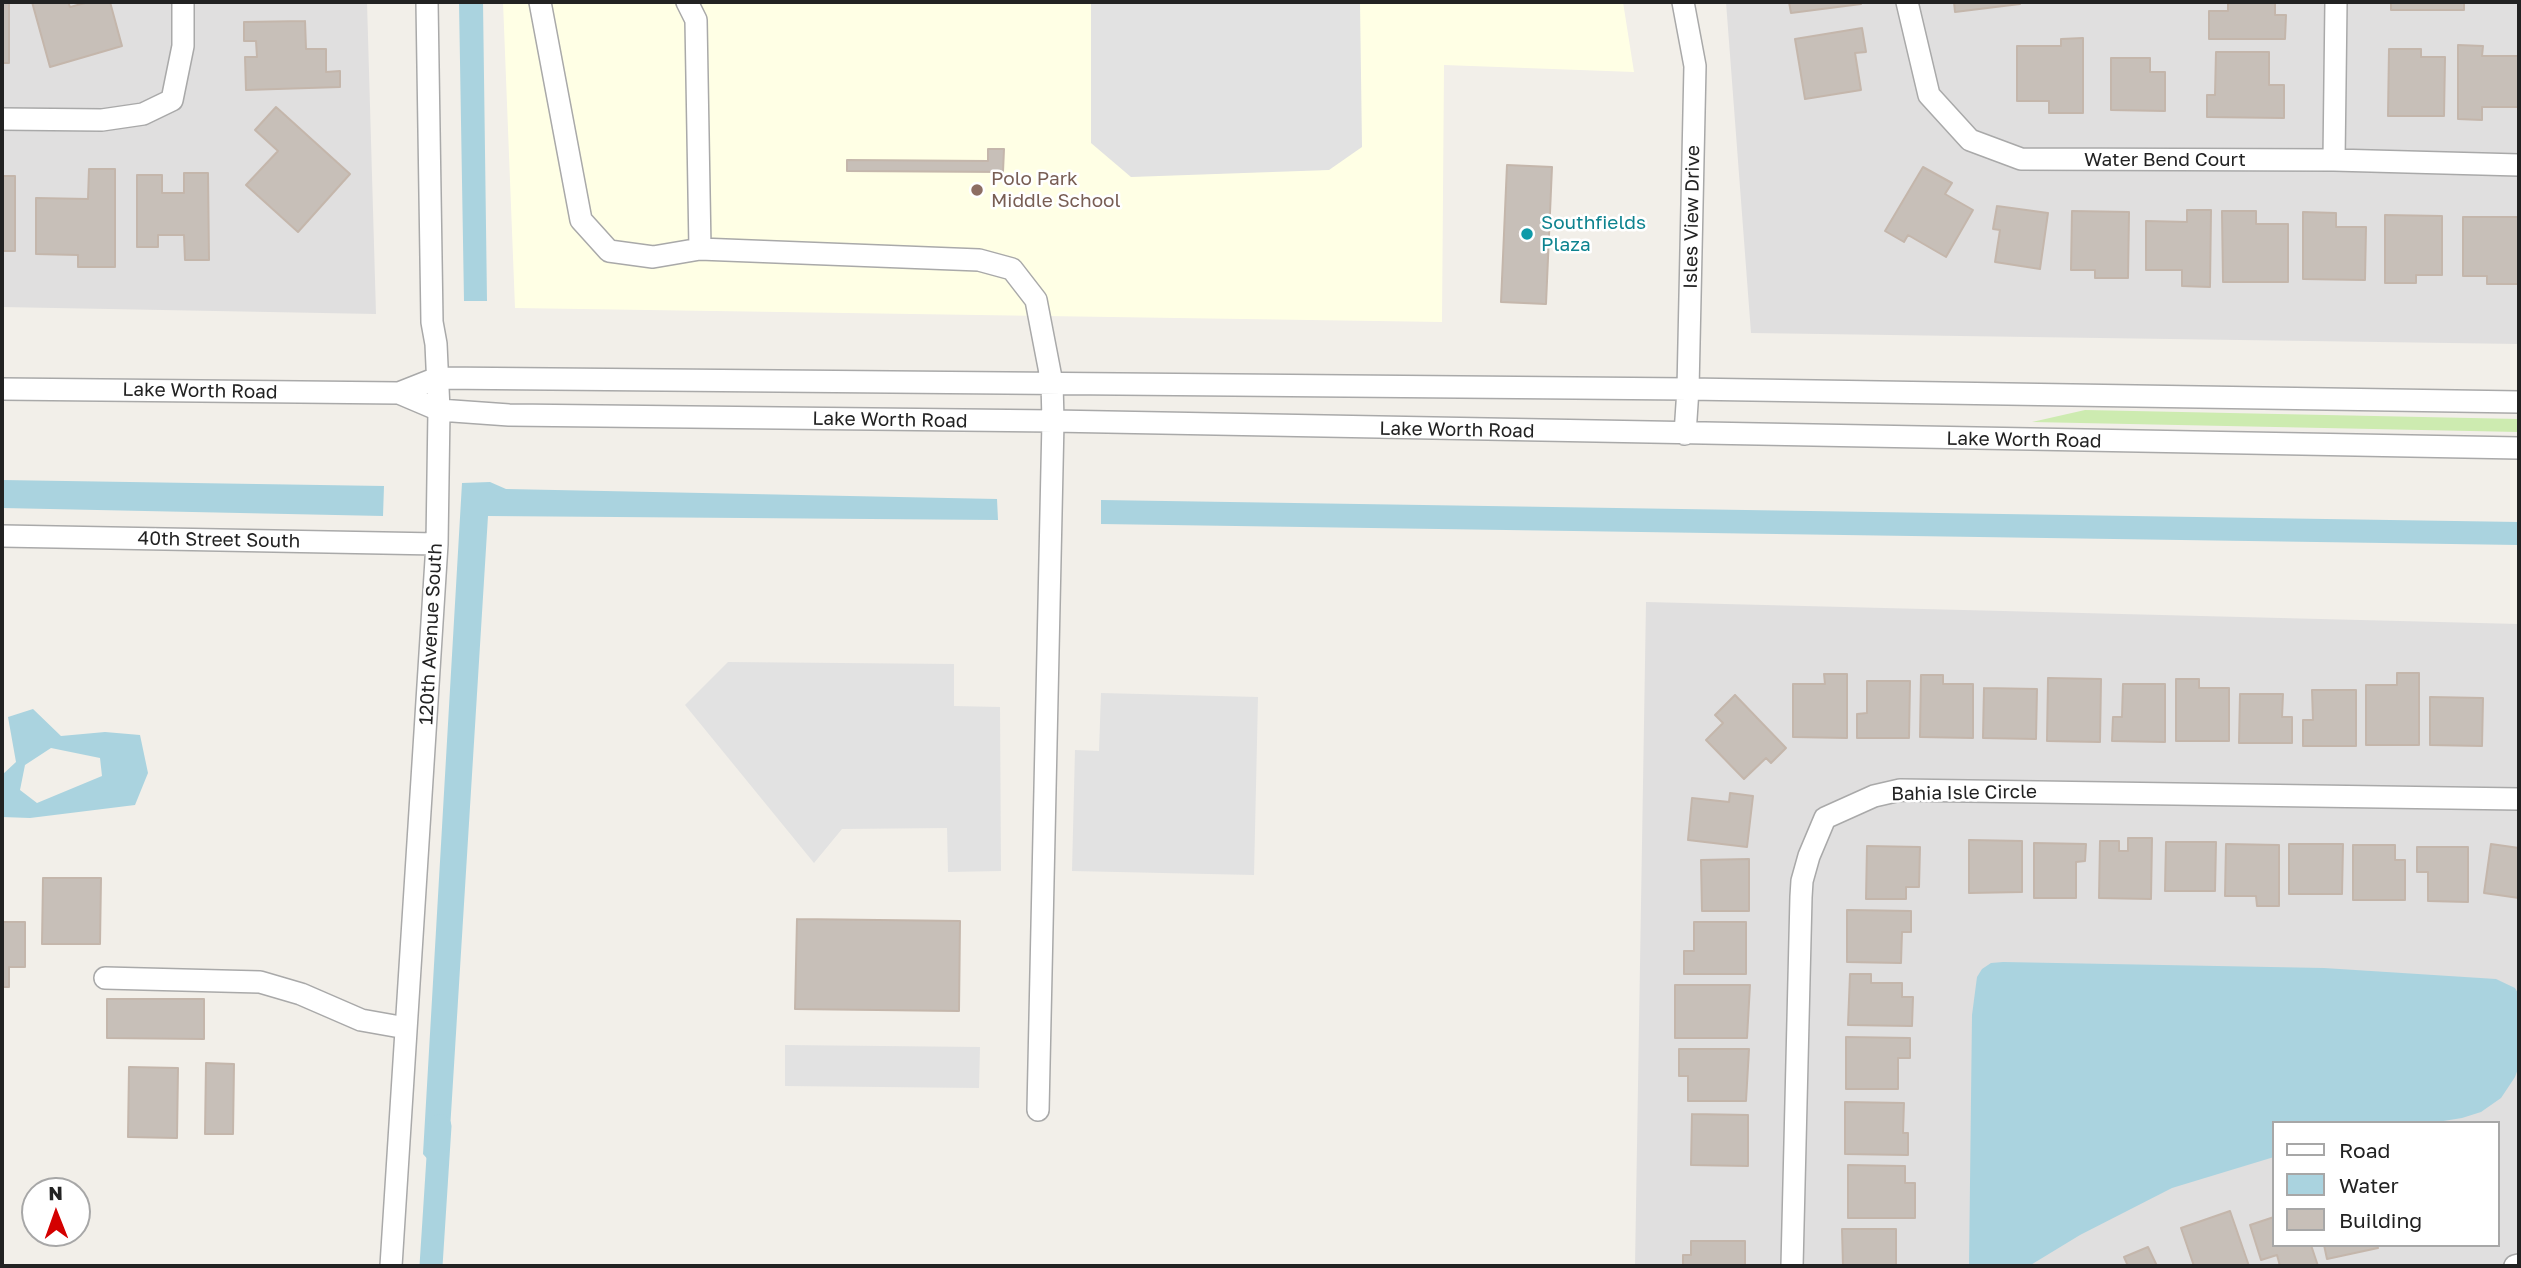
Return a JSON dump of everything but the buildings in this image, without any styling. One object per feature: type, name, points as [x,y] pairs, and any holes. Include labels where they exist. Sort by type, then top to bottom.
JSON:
[{"type":"street","points":[[2,119],[102,120],[143,114],[172,100],[183,46],[183,2]]},
{"type":"street","name":"120th Avenue South","points":[[391,1266],[437,544],[439,410],[436,344],[432,322],[427,2]]},
{"type":"street","points":[[540,2],[581,220],[609,251],[653,257],[701,249],[979,260],[1012,269],[1037,300],[1052,383],[1053,422],[1038,1110]]},
{"type":"street","points":[[687,2],[696,20],[701,249]]},
{"type":"street","name":"Isles View Drive","points":[[1683,2],[1695,66],[1685,434]]},
{"type":"street","name":"Water Bend Court","points":[[1907,2],[1929,95],[1970,140],[2021,159],[2334,160],[2519,164]]},
{"type":"street","points":[[2334,160],[2336,2]]},
{"type":"street","name":"Lake Worth Road","points":[[2,389],[398,393],[437,378],[1688,389],[2519,402]]},
{"type":"street","name":"Lake Worth Road","points":[[398,393],[439,410],[509,415],[2519,447]]},
{"type":"street","name":"40th Street South","points":[[2,536],[437,544]]},
{"type":"street","name":"Bahia Isle Circle","points":[[1792,1266],[1802,881],[1825,818],[1874,796],[1900,790],[2519,799]]},
{"type":"street","points":[[105,978],[260,982],[301,994],[361,1020],[406,1028]]},
{"type":"shaded area","points":[[2,2],[367,2],[376,314],[2,307]]},
{"type":"shaded area","name":"Polo Park Middle School","points":[[503,2],[1623,2],[1634,72],[1444,65],[1442,322],[515,308]]},
{"type":"shaded area","points":[[1091,2],[1360,2],[1362,147],[1329,170],[1131,177],[1091,143]]},
{"type":"shaded area","points":[[1726,2],[2519,2],[2519,344],[1751,333]]},
{"type":"shaded area","points":[[1646,602],[2519,624],[2519,1266],[1635,1266]]},
{"type":"shaded area","points":[[728,662],[954,664],[954,706],[1000,707],[1001,871],[948,872],[947,828],[842,829],[814,863],[685,705]]},
{"type":"shaded area","points":[[1101,693],[1258,697],[1254,875],[1072,871],[1075,750],[1099,751]]},
{"type":"shaded area","points":[[785,1045],[980,1047],[979,1088],[785,1086]]},
{"type":"green space","points":[[2085,410],[2519,419],[2519,432],[2032,422]]},
{"type":"water","points":[[459,2],[483,2],[487,301],[464,301]]},
{"type":"water","points":[[2,480],[384,486],[383,516],[2,508]]},
{"type":"water","points":[[490,482],[506,489],[997,499],[998,520],[488,516],[449,1146],[431,1163],[423,1154],[462,483]]},
{"type":"water","points":[[1101,500],[2519,522],[2519,545],[1101,524]]},
{"type":"water","points":[[33,709],[61,736],[105,732],[140,735],[148,773],[135,805],[30,818],[2,817],[2,775],[16,762],[8,717]],"holes":[[[51,748],[100,758],[102,776],[37,803],[20,790],[25,765]]]},
{"type":"water","points":[[1991,963],[2324,968],[2496,979],[2515,988],[2519,995],[2519,1066],[2501,1098],[2481,1112],[2462,1118],[2443,1121],[2272,1121],[2272,1158],[2172,1188],[2080,1235],[2029,1266],[1969,1266],[1972,1015],[1977,977],[1982,969]]},
{"type":"waterway","points":[[431,1266],[440,1126]]},
{"type":"place","name":"Polo Park Middle School","points":[[977,190]]},
{"type":"place","name":"Southfields Plaza","points":[[1527,234]]}]
